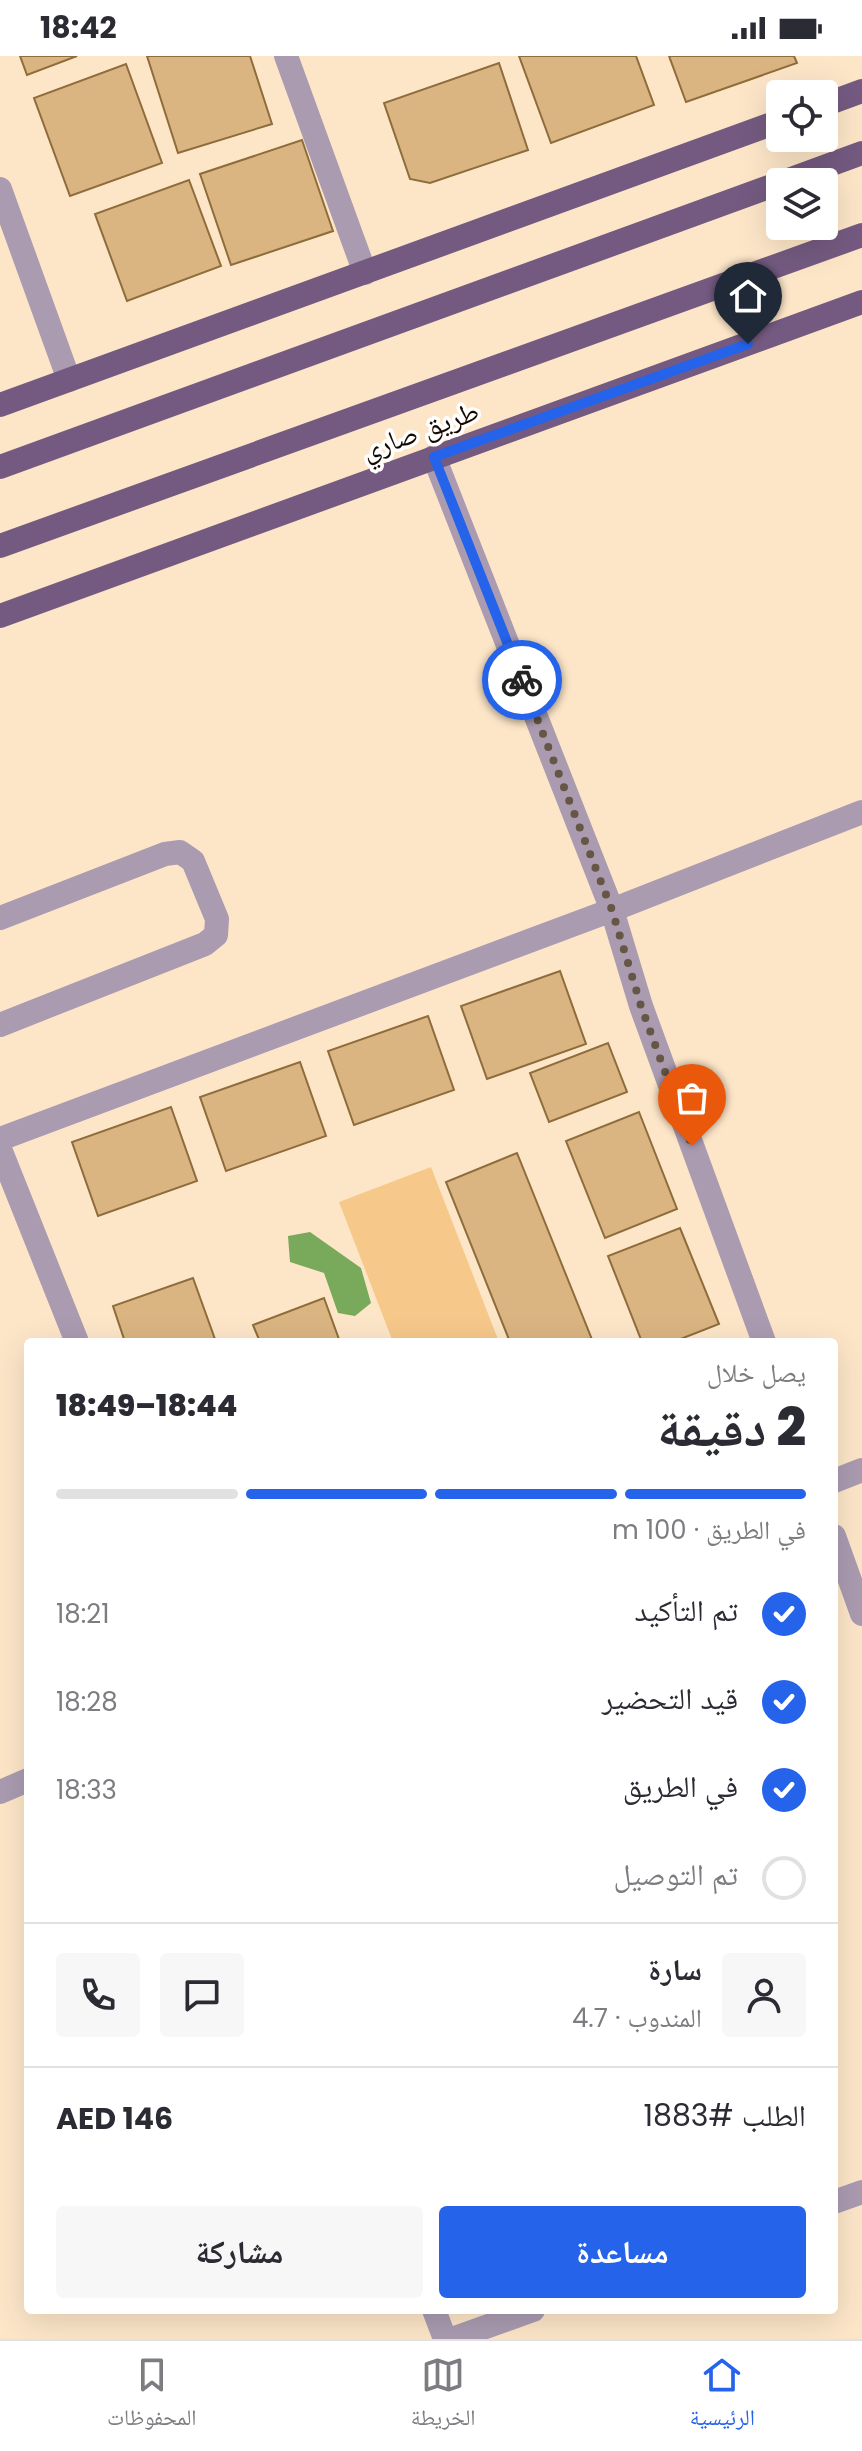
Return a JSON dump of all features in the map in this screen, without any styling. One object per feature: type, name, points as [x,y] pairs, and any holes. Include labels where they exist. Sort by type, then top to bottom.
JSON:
[{"type":"main road","points":[[838,100],[862,91]]},
{"type":"main road","points":[[0,405],[766,126]]},
{"type":"main road","points":[[820,168],[862,153]]},
{"type":"main road","points":[[0,467],[766,187]]},
{"type":"main road","name":"طريق صاري","points":[[0,546],[862,235]]},
{"type":"main road","name":"طريق صاري","points":[[0,616],[862,302]]},
{"type":"street","points":[[286,56],[365,273]]},
{"type":"street","points":[[0,189],[69,380]]},
{"type":"street","points":[[434,457],[612,910],[641,1006],[763,1338]]},
{"type":"street","points":[[0,1139],[612,910],[862,812]]},
{"type":"street","points":[[0,918],[165,854],[180,852],[193,861],[217,919],[216,935],[205,944],[0,1025]]},
{"type":"street","points":[[0,1149],[75,1338]]},
{"type":"street","points":[[838,1479],[862,1470]]},
{"type":"street","points":[[838,1547],[862,1614]]},
{"type":"street","points":[[0,1792],[24,1782]]},
{"type":"street","points":[[838,2201],[862,2192]]},
{"type":"street","points":[[436,2314],[445,2339]]},
{"type":"street","points":[[452,2339],[522,2314]]},
{"type":"shaded area","points":[[431,1167],[497,1338],[391,1338],[339,1202]]},
{"type":"shaded area","points":[[310,1232],[361,1268],[371,1303],[355,1316],[338,1313],[324,1273],[290,1262],[288,1236]]},
{"type":"building","points":[[20,56],[77,56],[27,75]]},
{"type":"building","points":[[147,56],[250,56],[272,124],[178,153]]},
{"type":"building","points":[[519,56],[636,56],[654,105],[551,143]]},
{"type":"building","points":[[669,56],[794,56],[797,63],[686,102]]},
{"type":"building","points":[[499,63],[528,150],[430,183],[410,179],[384,103]]},
{"type":"building","points":[[126,64],[162,163],[70,196],[34,98]]},
{"type":"building","points":[[302,140],[333,231],[231,265],[200,174]]},
{"type":"building","points":[[189,180],[221,266],[127,301],[95,214]]},
{"type":"building","points":[[560,971],[586,1044],[487,1079],[461,1006]]},
{"type":"building","points":[[428,1016],[454,1090],[354,1125],[328,1051]]},
{"type":"building","points":[[608,1043],[627,1092],[549,1122],[530,1073]]},
{"type":"building","points":[[300,1062],[326,1136],[226,1171],[200,1097]]},
{"type":"building","points":[[171,1107],[197,1181],[98,1216],[72,1142]]},
{"type":"building","points":[[639,1112],[677,1209],[605,1238],[566,1141]]},
{"type":"building","points":[[517,1153],[591,1338],[508,1338],[446,1182]]},
{"type":"building","points":[[680,1228],[719,1324],[683,1338],[640,1338],[608,1256]]},
{"type":"building","points":[[193,1278],[215,1338],[124,1338],[113,1306]]},
{"type":"building","points":[[324,1298],[339,1338],[258,1338],[253,1325]]},
{"type":"way so far","points":[[522,680],[612,910],[641,1006],[692,1146]]},
{"type":"route","points":[[522,680],[434,457],[748,344]]}]
